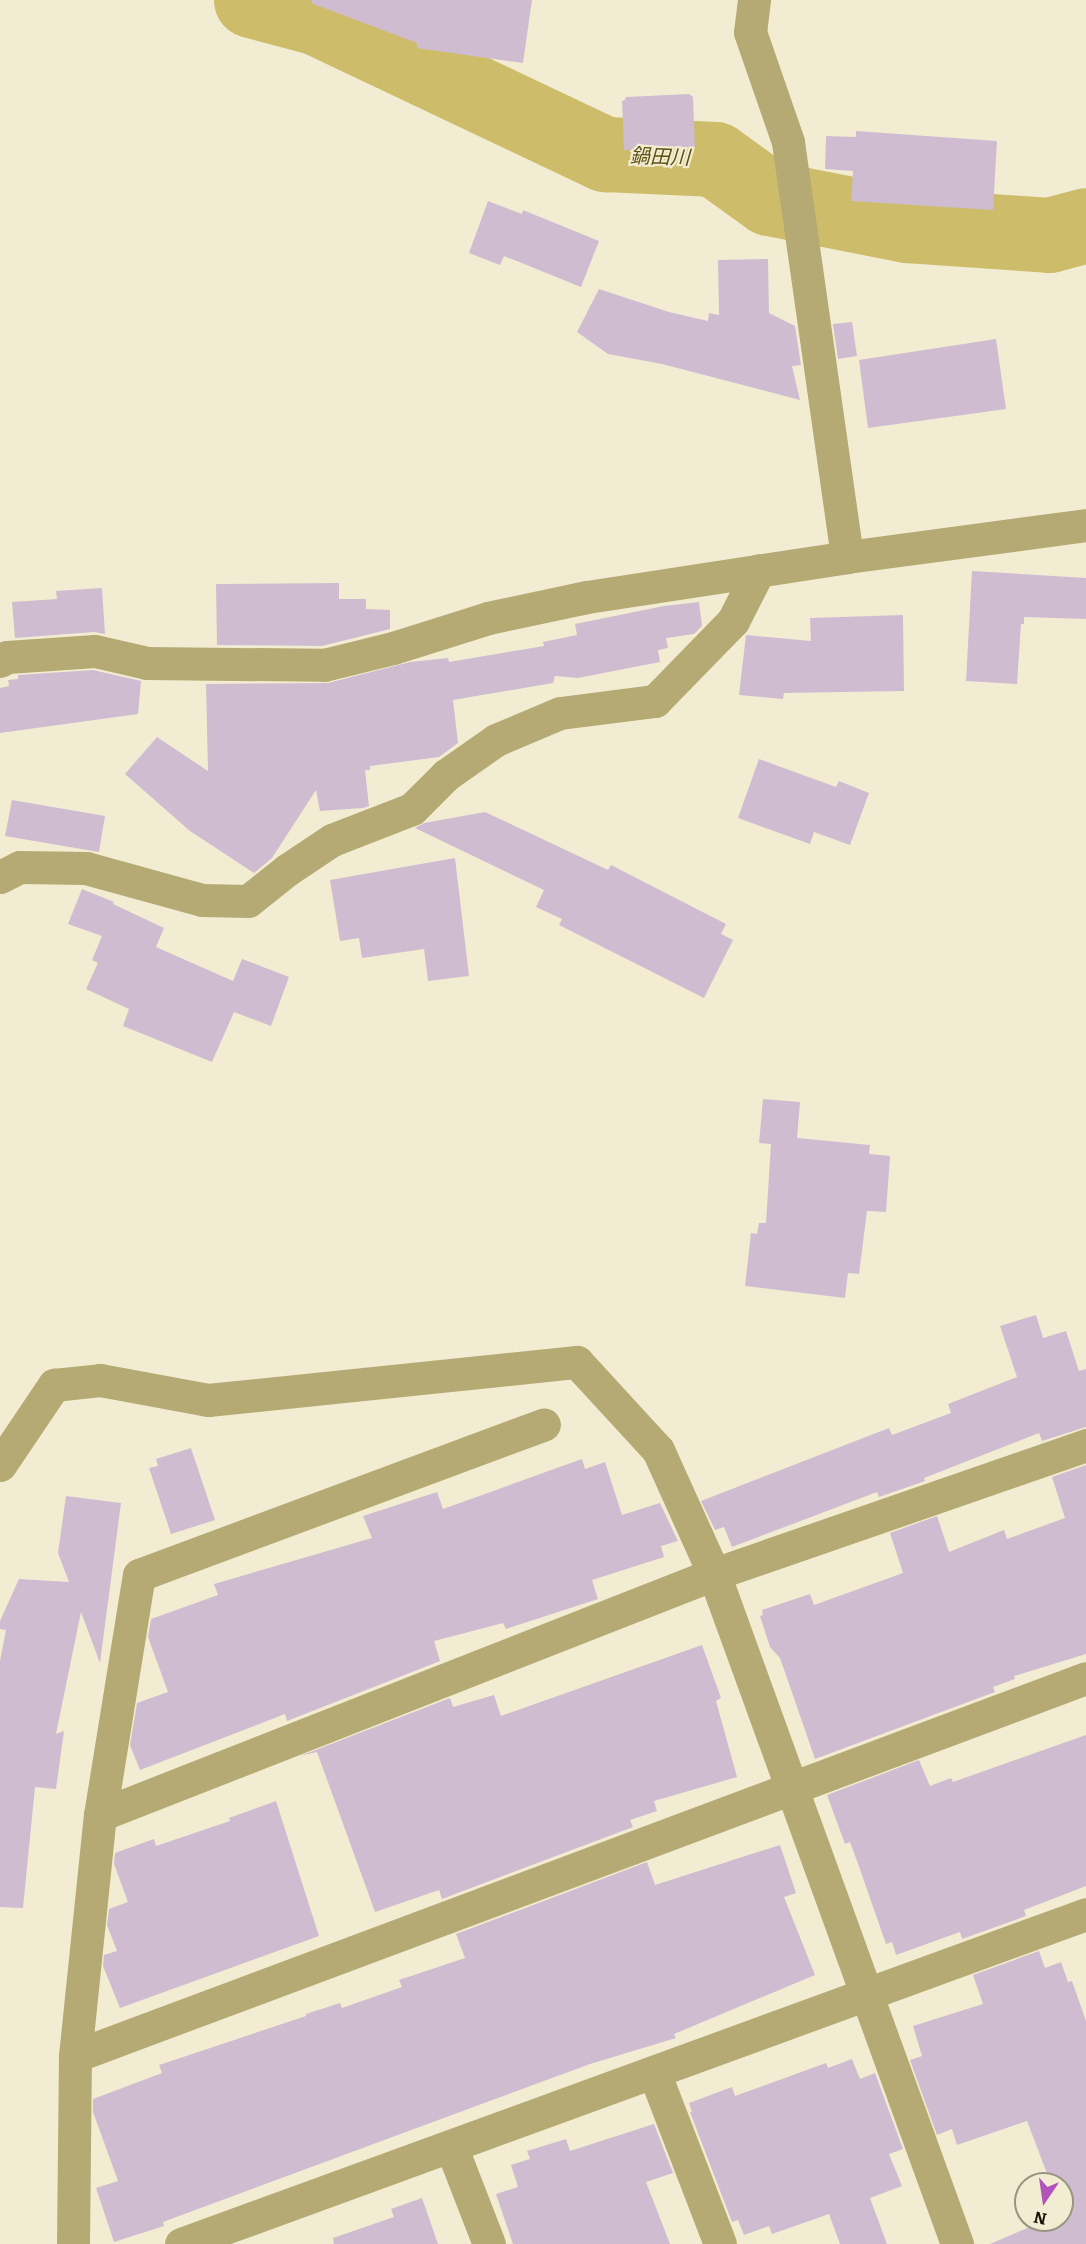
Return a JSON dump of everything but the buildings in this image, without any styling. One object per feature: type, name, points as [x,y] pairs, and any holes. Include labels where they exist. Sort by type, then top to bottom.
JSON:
[{"type":"street","points":[[754,0],[750,32],[788,142],[847,557]]},
{"type":"street","points":[[0,661],[7,657],[95,651],[147,663],[324,665],[393,648],[499,615],[587,597],[847,557],[1086,525]]},
{"type":"street","points":[[0,877],[20,867],[86,868],[202,900],[248,901],[287,870],[332,840],[412,809],[446,775],[496,740],[560,713],[656,702],[733,621],[759,570]]},
{"type":"street","points":[[0,1465],[54,1385],[100,1380],[208,1400],[577,1362],[658,1450],[714,1574],[957,2244]]},
{"type":"street","points":[[73,2244],[75,2056],[100,1815],[139,1575],[544,1424]]},
{"type":"street","points":[[100,1815],[714,1574],[1086,1445]]},
{"type":"street","points":[[75,2056],[1086,1678]]},
{"type":"street","points":[[181,2244],[252,2232],[451,2146],[1086,1914]]},
{"type":"street","points":[[654,2072],[720,2244]]},
{"type":"street","points":[[451,2146],[489,2244]]},
{"type":"waterway","name":"鍋田川","points":[[251,0],[318,18],[605,154],[715,159],[769,198],[907,225],[1049,235],[1086,225]]}]
